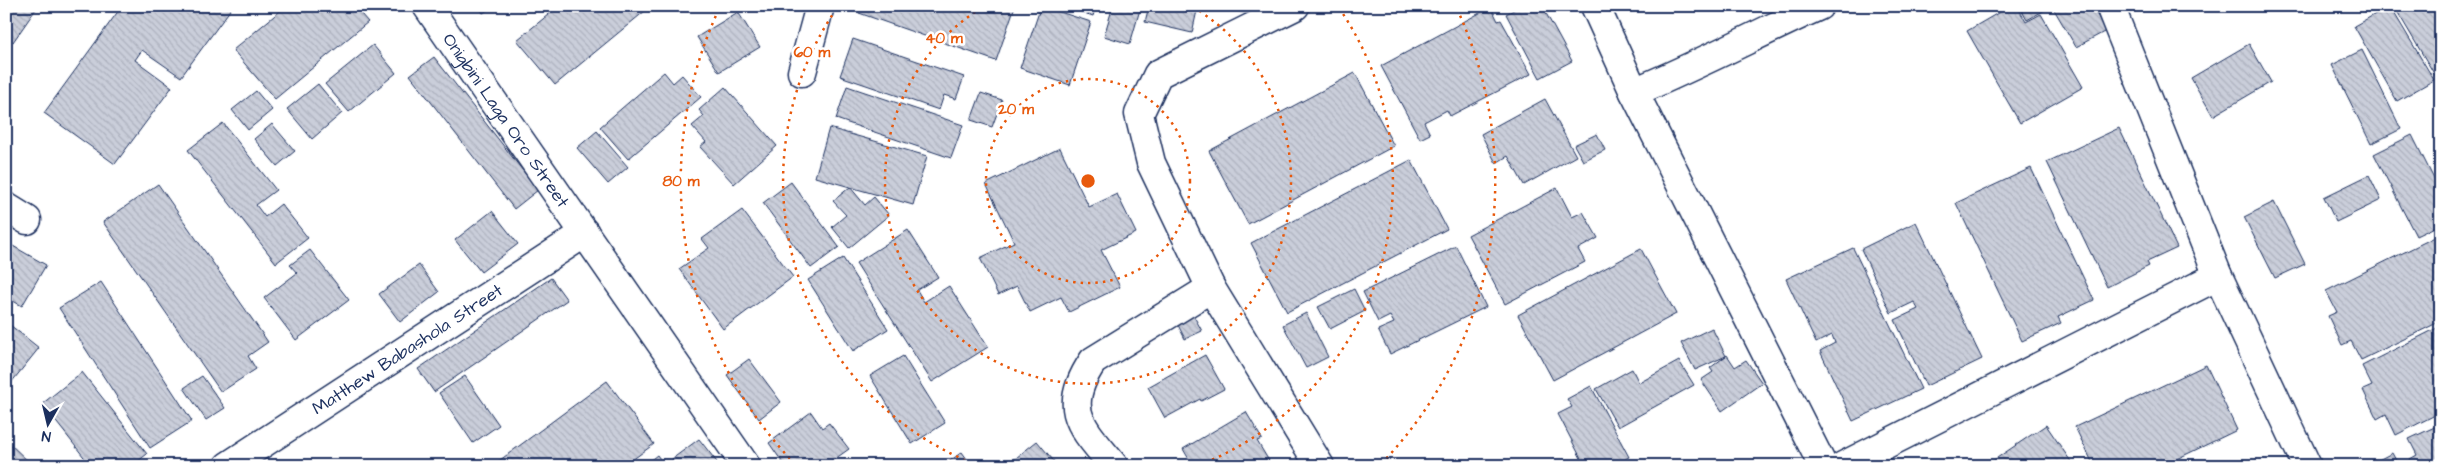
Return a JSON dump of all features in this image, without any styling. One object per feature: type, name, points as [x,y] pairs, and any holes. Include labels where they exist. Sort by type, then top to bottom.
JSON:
[{"type":"street","name":"Onigbini Laga Oro Street","points":[[427,6],[746,466]]},
{"type":"street","points":[[802,72],[820,6]]},
{"type":"street","points":[[1295,6],[1158,74],[1139,114],[1151,163],[1211,288],[1320,466]]},
{"type":"street","points":[[1596,6],[1634,92],[1823,466]]},
{"type":"street","points":[[1634,92],[1681,73],[1753,36],[1819,6]]},
{"type":"street","points":[[2110,6],[2218,276],[2307,466]]},
{"type":"street","name":"Matthew Babashola Street","points":[[228,466],[585,233]]},
{"type":"street","points":[[1843,466],[2218,276]]},
{"type":"street","points":[[1114,466],[1080,424],[1076,402],[1082,378],[1093,361],[1211,288]]},
{"type":"building","points":[[6,6],[38,6],[13,42],[6,37]]},
{"type":"building","points":[[122,6],[233,6],[181,77],[142,50],[135,60],[172,87],[115,164],[44,113]]},
{"type":"building","points":[[286,6],[354,6],[368,22],[275,99],[233,50]]},
{"type":"building","points":[[478,6],[494,6],[483,13]]},
{"type":"building","points":[[559,6],[651,6],[555,85],[517,40]]},
{"type":"building","points":[[861,6],[1015,6],[996,61],[859,13]]},
{"type":"building","points":[[1041,6],[1091,22],[1070,85],[1020,68]]},
{"type":"building","points":[[1063,6],[1096,6],[1093,16]]},
{"type":"building","points":[[1113,6],[1141,6],[1130,44],[1104,36]]},
{"type":"building","points":[[1149,6],[1198,6],[1192,33],[1145,22]]},
{"type":"building","points":[[1230,6],[1251,6],[1249,14],[1229,9]]},
{"type":"building","points":[[1521,6],[1542,6],[1572,61],[1540,78],[1506,14]]},
{"type":"building","points":[[2010,6],[2017,6],[2026,22],[2041,14],[2083,87],[2020,123],[1967,31]]},
{"type":"building","points":[[2019,6],[2052,6],[2027,20]]},
{"type":"building","points":[[2052,6],[2092,6],[2106,31],[2076,47]]},
{"type":"building","points":[[2390,6],[2434,80],[2397,101],[2354,26]]},
{"type":"building","points":[[2394,6],[2434,6],[2441,19],[2441,74],[2436,77]]},
{"type":"building","points":[[1491,7],[1498,21],[1501,20],[1531,74],[1450,116],[1447,110],[1424,122],[1430,134],[1420,139],[1381,66]]},
{"type":"building","points":[[738,12],[760,47],[719,72],[697,37]]},
{"type":"building","points":[[853,39],[964,77],[956,99],[944,95],[939,110],[840,76]]},
{"type":"building","points":[[2249,44],[2271,82],[2213,116],[2191,78]]},
{"type":"building","points":[[373,45],[396,73],[349,112],[325,84]]},
{"type":"building","points":[[2362,50],[2401,129],[2371,144],[2332,65]]},
{"type":"building","points":[[434,57],[538,190],[514,209],[410,75]]},
{"type":"building","points":[[664,72],[673,83],[682,75],[701,97],[628,159],[600,127]]},
{"type":"building","points":[[1355,73],[1394,146],[1248,224],[1209,151]]},
{"type":"building","points":[[318,84],[342,113],[312,139],[287,109]]},
{"type":"building","points":[[847,86],[963,125],[951,158],[836,119]]},
{"type":"building","points":[[725,87],[777,146],[734,184],[700,147],[706,142],[692,126],[704,116],[699,110]]},
{"type":"building","points":[[256,91],[272,110],[248,130],[232,110]]},
{"type":"building","points":[[981,93],[1002,100],[992,127],[971,120]]},
{"type":"building","points":[[1545,99],[1576,156],[1524,185],[1508,156],[1496,163],[1481,134]]},
{"type":"building","points":[[223,123],[276,190],[256,205],[265,217],[281,204],[308,238],[276,263],[188,150]]},
{"type":"building","points":[[272,124],[295,151],[277,166],[254,139]]},
{"type":"building","points":[[829,128],[927,156],[913,205],[815,177]]},
{"type":"building","points":[[2119,128],[2177,248],[2147,262],[2149,266],[2107,287],[2047,162]]},
{"type":"building","points":[[597,131],[628,167],[608,184],[577,148]]},
{"type":"building","points":[[1597,134],[1605,150],[1583,161],[1574,145]]},
{"type":"building","points":[[2412,135],[2441,193],[2441,224],[2416,236],[2374,154]]},
{"type":"building","points":[[1060,148],[1089,207],[1117,194],[1136,233],[1101,250],[1120,287],[1069,312],[1061,297],[1030,312],[1017,286],[998,295],[980,258],[1014,242],[986,184]]},
{"type":"building","points":[[1411,160],[1447,229],[1287,312],[1251,243]]},
{"type":"building","points":[[2441,160],[2441,175],[2435,163]]},
{"type":"building","points":[[2031,168],[2094,300],[2058,317],[2061,323],[2022,341],[1956,203]]},
{"type":"building","points":[[2369,175],[2381,200],[2336,222],[2324,197]]},
{"type":"building","points":[[791,182],[839,247],[811,268],[763,203]]},
{"type":"building","points":[[158,184],[268,342],[248,356],[256,369],[221,392],[103,222]]},
{"type":"building","points":[[850,187],[865,205],[874,197],[889,215],[849,248],[832,227],[846,215],[833,201]]},
{"type":"building","points":[[1557,188],[1572,217],[1583,212],[1598,238],[1578,249],[1585,262],[1505,304],[1468,235]]},
{"type":"building","points":[[2274,202],[2305,264],[2275,278],[2244,217]]},
{"type":"building","points":[[742,210],[793,277],[723,329],[679,269],[709,248],[702,239]]},
{"type":"building","points":[[492,211],[518,244],[481,272],[455,240]]},
{"type":"building","points":[[1916,222],[1982,359],[1926,386],[1895,320],[1918,309],[1914,302],[1891,313],[1861,249]]},
{"type":"building","points":[[908,230],[938,277],[917,290],[924,302],[949,286],[988,347],[932,382],[856,263]]},
{"type":"building","points":[[2441,234],[2441,321],[2361,360],[2351,341],[2342,345],[2328,316],[2337,312],[2326,291]]},
{"type":"building","points":[[6,242],[46,265],[22,306],[6,297],[6,286],[11,278],[6,275]]},
{"type":"building","points":[[1456,246],[1486,307],[1390,354],[1378,330],[1394,323],[1390,316],[1378,322],[1363,292]]},
{"type":"building","points":[[1853,248],[1921,389],[1853,421],[1820,351],[1835,343],[1832,335],[1816,343],[1786,279]]},
{"type":"building","points":[[1641,249],[1676,314],[1553,380],[1518,315]]},
{"type":"building","points":[[310,250],[349,300],[296,340],[264,298],[297,273],[290,265]]},
{"type":"building","points":[[843,258],[888,329],[853,351],[808,280]]},
{"type":"building","points":[[419,265],[439,292],[400,322],[379,294]]},
{"type":"building","points":[[551,278],[567,300],[434,392],[418,369]]},
{"type":"building","points":[[101,282],[192,421],[150,448],[59,308]]},
{"type":"building","points":[[1354,289],[1365,311],[1330,329],[1318,307]]},
{"type":"building","points":[[1191,311],[1202,331],[1185,339],[1175,319]]},
{"type":"building","points":[[1306,313],[1328,357],[1306,368],[1283,325]]},
{"type":"building","points":[[10,325],[39,348],[6,389],[6,329]]},
{"type":"building","points":[[2441,326],[2441,412],[2396,435],[2386,414],[2377,419],[2363,390],[2372,386],[2362,366]]},
{"type":"building","points":[[1712,328],[1726,356],[1695,370],[1681,343]]},
{"type":"building","points":[[1205,355],[1224,389],[1201,401],[1200,399],[1165,418],[1148,387]]},
{"type":"building","points":[[1727,355],[1735,367],[1746,360],[1762,383],[1722,411],[1701,380],[1713,372],[1710,368]]},
{"type":"building","points":[[903,356],[945,423],[912,444],[870,376]]},
{"type":"building","points":[[749,359],[781,402],[759,419],[727,375]]},
{"type":"building","points":[[1679,361],[1694,385],[1618,427],[1596,389],[1632,369],[1639,383]]},
{"type":"building","points":[[2206,365],[2237,430],[2162,466],[2094,466],[2075,427]]},
{"type":"building","points":[[82,372],[147,454],[132,466],[91,466],[42,404]]},
{"type":"building","points":[[202,376],[225,408],[206,420],[184,388]]},
{"type":"building","points":[[465,376],[499,425],[473,443],[439,393]]},
{"type":"building","points":[[607,381],[654,444],[624,466],[492,466]]},
{"type":"building","points":[[1591,386],[1629,457],[1613,466],[1585,466],[1558,414],[1572,407],[1567,399]]},
{"type":"building","points":[[811,412],[822,428],[829,423],[849,449],[825,466],[785,466],[769,443]]},
{"type":"building","points":[[1246,412],[1262,439],[1257,441],[1272,466],[1193,466],[1183,449]]},
{"type":"building","points":[[2441,424],[2441,466],[2413,466],[2410,459],[2417,455],[2409,439]]},
{"type":"building","points":[[2046,425],[2074,466],[1985,466]]},
{"type":"building","points":[[699,439],[720,466],[678,466],[672,459]]},
{"type":"building","points":[[6,440],[33,466],[6,466]]},
{"type":"building","points":[[1037,441],[1058,466],[1006,466]]},
{"type":"building","points":[[962,452],[972,466],[943,466]]},
{"type":"building","points":[[2392,453],[2399,466],[2367,466]]},
{"type":"building","points":[[657,455],[665,466],[643,466]]}]
